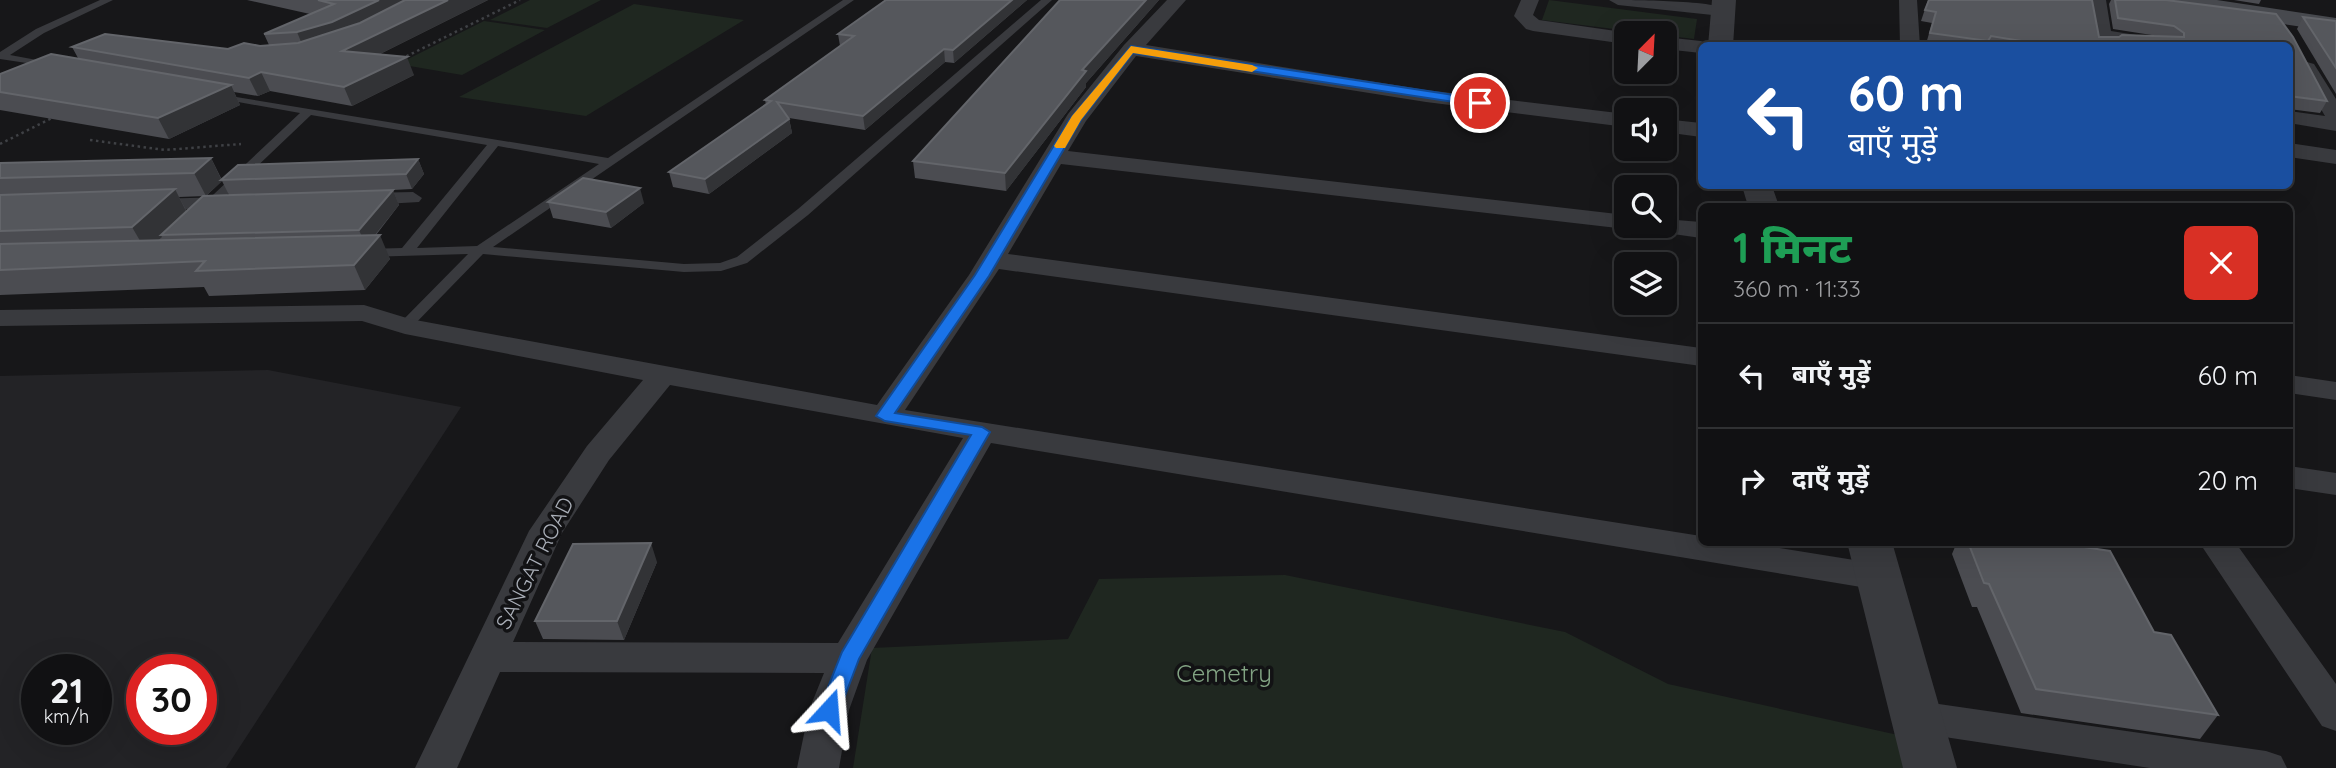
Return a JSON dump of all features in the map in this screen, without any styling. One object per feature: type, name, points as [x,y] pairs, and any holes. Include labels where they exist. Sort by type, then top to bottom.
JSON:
[{"type":"main road","points":[[2169,0],[2280,42]]},
{"type":"main road","points":[[2241,0],[2336,13]]},
{"type":"main road","points":[[2293,45],[2336,25]]},
{"type":"street","points":[[885,416],[992,260],[1076,119],[1131,49],[1177,0]]},
{"type":"street","points":[[1530,0],[1523,16],[1534,24],[1614,36]]},
{"type":"street","points":[[1618,0],[1723,6],[1720,42]]},
{"type":"street","points":[[1908,0],[1910,42]]},
{"type":"street","points":[[2097,0],[2103,40],[2125,42]]},
{"type":"street","points":[[1677,44],[1698,47]]},
{"type":"street","points":[[1131,49],[1426,96],[1614,120]]},
{"type":"street","points":[[2293,49],[2336,117]]},
{"type":"street","points":[[2293,118],[2336,124]]},
{"type":"street","points":[[1677,127],[1698,130]]},
{"type":"street","points":[[2293,151],[2336,157]]},
{"type":"street","points":[[1054,156],[1614,221]]},
{"type":"street","points":[[345,200],[413,198]]},
{"type":"street","points":[[131,206],[251,202]]},
{"type":"street","points":[[1677,228],[1698,230]]},
{"type":"street","points":[[992,260],[1698,357]]},
{"type":"street","points":[[0,318],[364,313],[405,326],[661,377],[885,416],[1698,535]]},
{"type":"street","name":"SANGAT ROAD","points":[[436,768],[547,531],[598,453],[661,377]]},
{"type":"street","points":[[2293,385],[2336,391]]},
{"type":"street","points":[[818,768],[829,710],[849,658],[982,432]]},
{"type":"street","points":[[2293,478],[2336,484]]},
{"type":"street","points":[[1776,546],[1874,560],[1930,768]]},
{"type":"street","points":[[2219,546],[2336,715]]},
{"type":"street","points":[[488,657],[849,658]]},
{"type":"street","points":[[1918,718],[2266,768]]},
{"type":"lane","points":[[0,56],[40,31],[108,0]]},
{"type":"lane","points":[[352,253],[480,250],[684,268],[722,267],[742,260],[803,212],[1047,0]]},
{"type":"lane","points":[[405,326],[480,250],[848,1]]},
{"type":"lane","points":[[0,56],[59,67]]},
{"type":"lane","points":[[203,93],[493,145],[610,162]]},
{"type":"lane","points":[[191,222],[308,111]]},
{"type":"lane","points":[[406,252],[493,145]]},
{"type":"path","points":[[400,59],[520,0]]},
{"type":"path","points":[[0,144],[52,118]]},
{"type":"path","points":[[90,140],[142,150],[182,151],[215,149],[283,135]]},
{"type":"shaded area","points":[[268,370],[461,407],[226,768],[0,768],[0,376]]},
{"type":"green space","points":[[530,0],[601,0],[547,28],[490,20]]},
{"type":"green space","points":[[1549,0],[1697,19],[1694,39],[1677,37],[1677,21],[1614,21],[1614,29],[1542,20]]},
{"type":"green space","points":[[634,4],[744,20],[586,116],[459,97]]},
{"type":"green space","points":[[484,21],[545,30],[462,75],[398,64]]},
{"type":"green space","name":"Cemetry","points":[[1285,575],[1565,632],[1668,684],[1898,735],[1905,768],[853,768],[872,648],[1068,639],[1099,579]]},
{"type":"building","points":[[318,0],[379,0],[332,22],[297,32],[264,34],[334,4]]},
{"type":"building","points":[[405,0],[448,0],[342,51],[407,57],[344,87],[261,72],[249,78],[72,47],[105,34],[228,49],[244,43],[260,46],[298,43],[360,23]]},
{"type":"building","points":[[886,0],[1012,0],[953,50],[944,49],[863,116],[777,102],[789,119],[705,179],[669,172],[771,101],[765,100],[854,36],[838,34]]},
{"type":"building","points":[[1060,0],[1146,0],[1082,70],[1086,71],[1005,173],[913,161]]},
{"type":"building","points":[[1929,0],[2092,0],[2099,37],[2184,37],[2184,33],[2174,26],[2118,18],[2115,0],[2166,0],[2276,14],[2293,37],[2327,101],[2293,97],[2293,42],[2028,42],[1991,36],[1988,41],[1930,33],[1936,12],[1925,10]]},
{"type":"building","points":[[2303,17],[2336,21],[2336,68]]},
{"type":"building","points":[[51,54],[231,85],[158,118],[0,92],[0,74]]},
{"type":"building","points":[[211,158],[194,173],[0,178],[0,163]]},
{"type":"building","points":[[418,159],[406,174],[221,180],[238,165]]},
{"type":"building","points":[[583,178],[640,188],[606,212],[548,202]]},
{"type":"building","points":[[175,189],[132,227],[0,231],[0,195]]},
{"type":"building","points":[[393,190],[359,230],[161,235],[203,196]]},
{"type":"building","points":[[380,235],[354,265],[196,271],[205,261],[0,270],[0,244]]},
{"type":"building","points":[[651,543],[617,621],[535,621],[573,544]]},
{"type":"building","points":[[1970,546],[2077,546],[2110,551],[2154,632],[2171,635],[2218,715],[2036,689],[1989,584],[1984,583]]},
{"type":"slow traffic","points":[[1060,146],[1076,119],[1131,49],[1252,68]]},
{"type":"route","points":[[829,710],[849,658],[982,432],[885,416],[982,276],[1076,119],[1131,49],[1480,103]]}]
